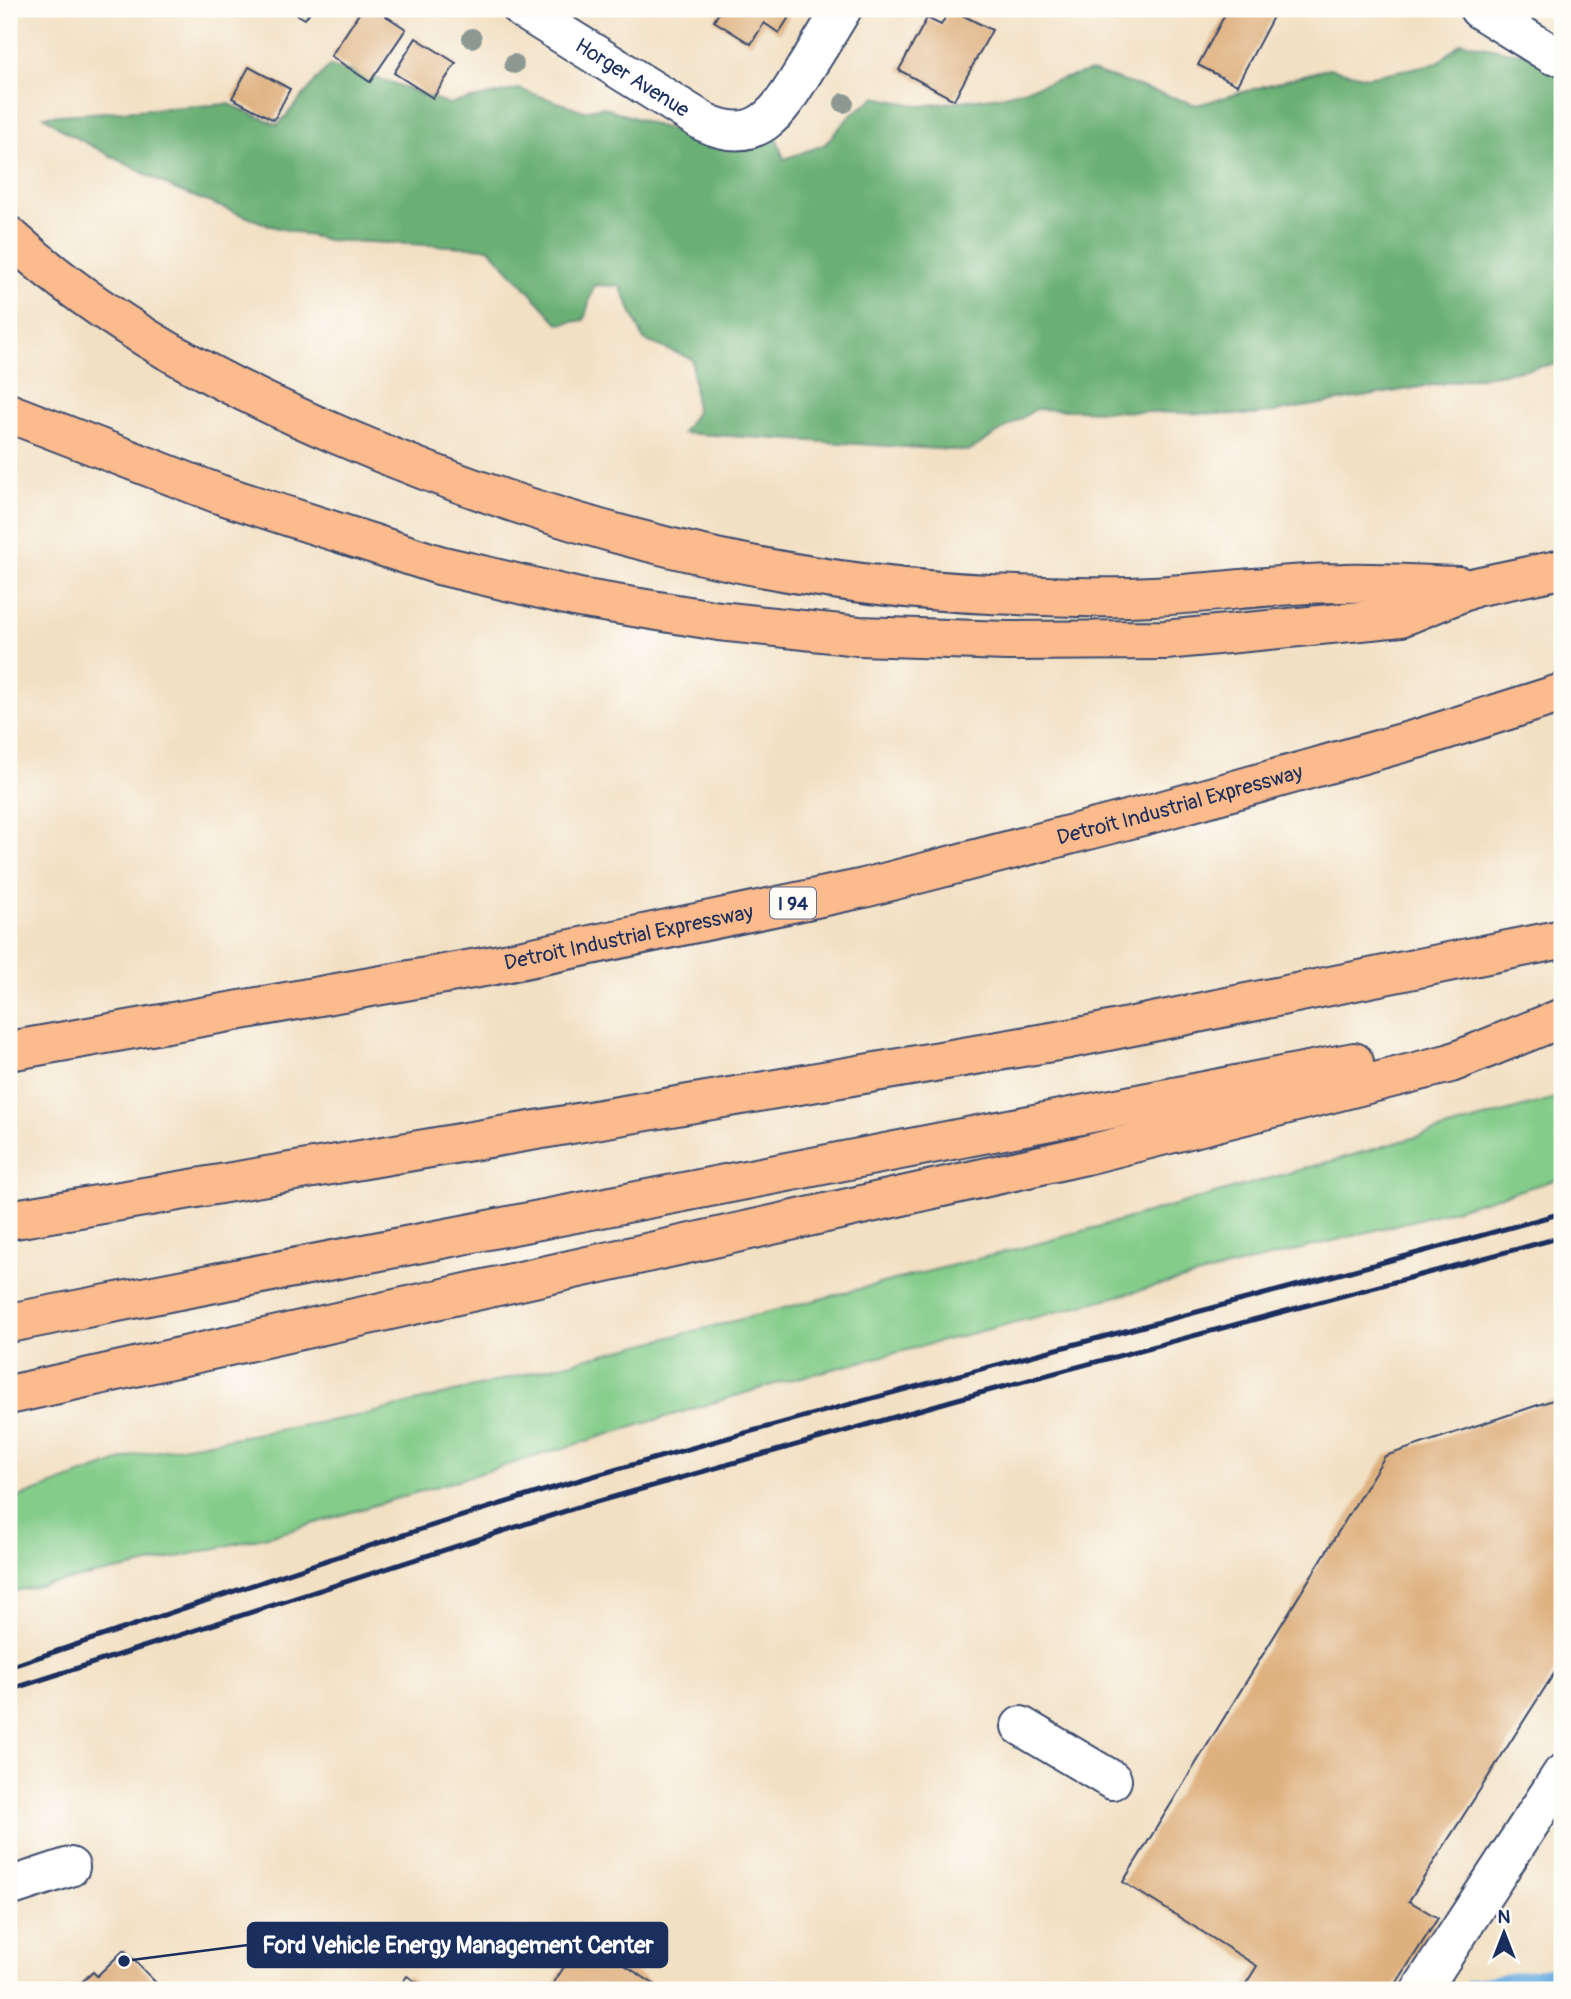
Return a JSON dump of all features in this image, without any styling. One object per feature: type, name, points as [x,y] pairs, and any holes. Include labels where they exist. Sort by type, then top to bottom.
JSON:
[{"type":"highway","points":[[9,236],[53,276],[157,345],[270,406],[426,473],[572,522],[698,554],[840,582],[989,593],[1147,596],[1342,583],[1475,587]]},
{"type":"highway","points":[[9,413],[219,494],[439,565],[579,597],[719,621],[859,636],[1007,641],[1165,640],[1401,617],[1475,587],[1562,569]]},
{"type":"highway","name":"Detroit Industrial Expressway","points":[[9,1051],[495,965],[864,888],[1185,804],[1420,738],[1562,693]]},
{"type":"highway","points":[[9,1220],[1069,1039],[1562,939]]},
{"type":"highway","points":[[9,1323],[1175,1099],[1562,1015]]},
{"type":"highway","points":[[9,1395],[1086,1155],[1451,1063],[1562,1015]]},
{"type":"street","name":"Horger Avenue","points":[[522,9],[704,122],[718,128],[747,130],[761,125],[782,106],[842,9]]},
{"type":"street","points":[[1479,9],[1553,55]]},
{"type":"street","points":[[1021,1726],[1112,1780]]},
{"type":"street","points":[[1421,1990],[1562,1774]]},
{"type":"street","points":[[9,1887],[69,1867]]},
{"type":"green space","points":[[1461,42],[1512,52],[1562,53],[1562,363],[1256,415],[1036,409],[969,451],[682,433],[696,412],[692,359],[644,340],[620,286],[594,285],[584,320],[559,324],[489,248],[327,240],[271,226],[174,189],[67,133],[44,116],[229,104],[278,125],[329,66],[390,82],[448,104],[519,89],[584,111],[603,107],[661,127],[745,147],[777,139],[784,159],[824,145],[850,116],[875,97],[921,106],[1001,96],[1091,71],[1197,105],[1329,68],[1367,77],[1438,63]]},
{"type":"green space","points":[[1562,1096],[1562,1178],[1446,1212],[778,1383],[289,1531],[140,1566],[9,1592],[9,1506],[16,1498],[136,1455],[368,1414],[1044,1242]]},
{"type":"building","points":[[288,9],[312,9],[305,19]]},
{"type":"building","points":[[362,9],[375,9],[406,29],[370,82],[331,56]]},
{"type":"building","points":[[721,9],[794,9],[779,33],[764,23],[751,44],[714,21]]},
{"type":"building","points":[[950,9],[992,30],[954,100],[899,70],[927,18],[941,25]]},
{"type":"building","points":[[1228,9],[1268,9],[1275,13],[1237,85],[1198,65]]},
{"type":"building","points":[[416,38],[456,63],[433,98],[394,73]]},
{"type":"building","points":[[249,67],[290,89],[274,120],[232,98]]},
{"type":"building","points":[[1562,1397],[1562,1661],[1409,1901],[1438,1918],[1392,1990],[1242,1990],[1257,1966],[1123,1882],[1385,1456]]},
{"type":"building","points":[[583,1938],[663,1990],[549,1990]]},
{"type":"building","points":[[124,1950],[163,1990],[73,1990],[93,1972],[97,1976]]},
{"type":"building","points":[[407,1976],[429,1990],[397,1990]]},
{"type":"waterway","points":[[1470,1984],[1562,1970]]},
{"type":"railway","points":[[9,1667],[361,1549],[573,1482],[1562,1213]]},
{"type":"railway","points":[[9,1690],[575,1508],[954,1400],[1562,1237]]},
{"type":"place","name":"Ford Vehicle Energy Management Center","points":[[124,1961]]}]
